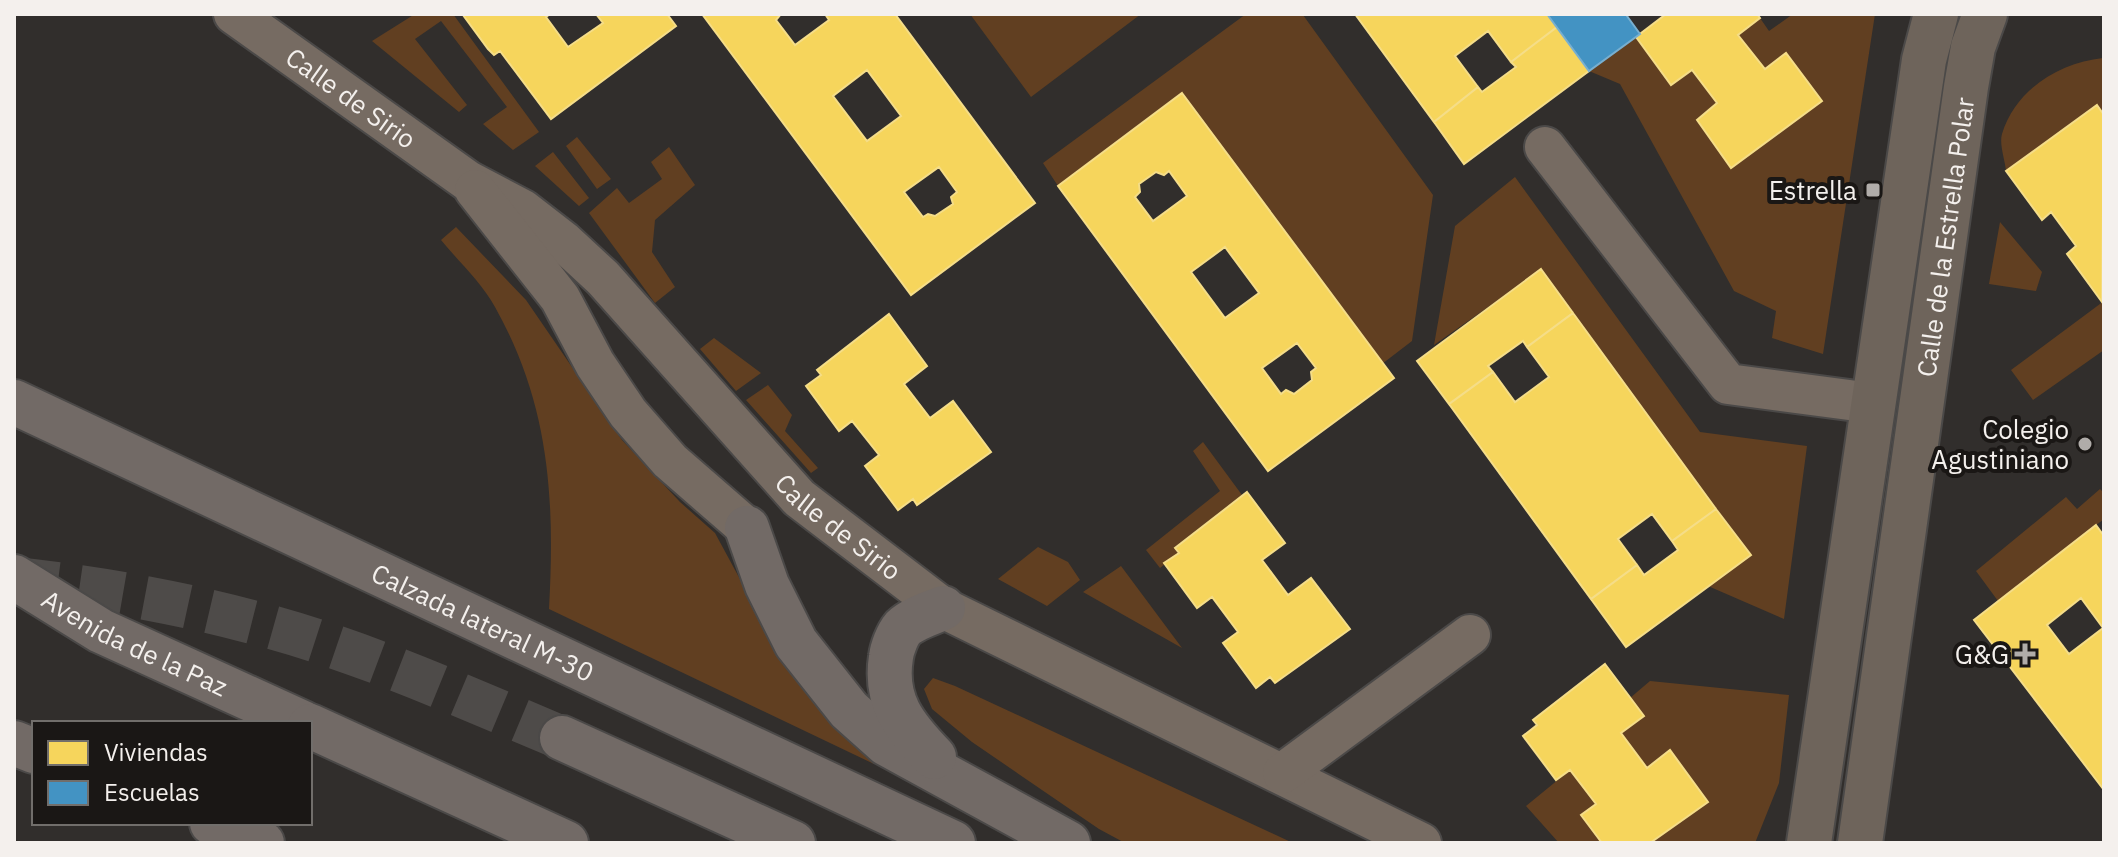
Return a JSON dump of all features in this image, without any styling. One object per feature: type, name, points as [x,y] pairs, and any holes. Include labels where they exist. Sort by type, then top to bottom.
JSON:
[{"type":"highway","name":"Calzada lateral M-30","points":[[14,402],[953,843]]},
{"type":"highway","points":[[747,528],[767,585],[796,643],[818,676],[887,744],[1068,843]]},
{"type":"highway","name":"Avenida de la Paz","points":[[14,577],[101,631],[299,721]]},
{"type":"highway","points":[[14,598],[101,631]]},
{"type":"highway","points":[[943,608],[904,628],[892,650],[888,675],[894,708],[907,729],[963,787]]},
{"type":"highway","points":[[312,727],[566,843]]},
{"type":"highway","points":[[562,738],[793,843]]},
{"type":"highway","points":[[217,825],[262,843]]},
{"type":"main road","name":"Calle de la Estrella Polar","points":[[1809,843],[1927,42],[1936,14]]},
{"type":"main road","name":"Calle de la Estrella Polar","points":[[1860,843],[1966,87],[1973,47],[1985,14]]},
{"type":"street","name":"Calle de Sirio","points":[[234,14],[468,181],[523,210],[563,241],[603,278],[799,498],[943,608],[1421,843]]},
{"type":"street","points":[[1545,147],[1728,384],[1872,403]]},
{"type":"street","name":"Calle de Sirio","points":[[468,181],[560,298],[595,364],[628,413],[670,461],[747,528]]},
{"type":"street","points":[[1283,773],[1470,635]]},
{"type":"shaded area","points":[[415,14],[453,14],[539,132],[513,150],[483,124],[507,107],[441,21],[415,39],[467,105],[459,112],[372,41]]},
{"type":"shaded area","points":[[970,14],[1141,14],[1031,97]]},
{"type":"shaded area","points":[[1246,14],[1303,15],[1433,195],[1412,341],[1382,364],[1182,94],[1058,186],[1043,163]]},
{"type":"shaded area","points":[[1793,14],[1875,14],[1823,354],[1772,338],[1776,311],[1734,291],[1620,84],[1589,71],[1636,37],[1671,84],[1692,70],[1717,103],[1697,121],[1731,167],[1786,53],[1764,71],[1738,35],[1760,18],[1769,31]]},
{"type":"shaded area","points":[[2103,58],[2104,115],[2097,106],[2006,171],[2002,134],[2009,118],[2029,91],[2055,72]]},
{"type":"shaded area","points":[[577,137],[611,179],[597,189],[566,146]]},
{"type":"shaded area","points":[[669,147],[695,185],[655,220],[652,252],[675,287],[655,303],[589,213],[617,188],[629,203],[662,179],[651,162]]},
{"type":"shaded area","points":[[553,152],[589,198],[579,206],[535,166]]},
{"type":"shaded area","points":[[1515,177],[1700,432],[1807,446],[1784,619],[1708,586],[1750,555],[1541,270],[1434,345],[1455,226]]},
{"type":"shaded area","points":[[2000,222],[2042,272],[2036,291],[1989,284]]},
{"type":"shaded area","points":[[456,227],[526,300],[622,440],[680,502],[715,533],[754,605],[874,764],[549,609],[549,491],[538,417],[513,344],[495,307],[441,240]]},
{"type":"shaded area","points":[[2104,301],[2104,350],[2033,400],[2011,370]]},
{"type":"shaded area","points":[[714,338],[761,373],[736,391],[700,349]]},
{"type":"shaded area","points":[[768,385],[792,415],[785,431],[818,468],[811,473],[746,400]]},
{"type":"shaded area","points":[[1203,442],[1242,495],[1175,547],[1179,553],[1160,568],[1146,550],[1220,491],[1193,451]]},
{"type":"shaded area","points":[[2100,489],[2104,493],[2104,519],[1998,601],[1976,571],[2066,497],[2077,509]]},
{"type":"shaded area","points":[[1038,547],[1068,562],[1080,580],[1047,606],[998,579]]},
{"type":"shaded area","points":[[1121,566],[1182,648],[1083,592]]},
{"type":"shaded area","points":[[933,678],[1293,843],[1125,843],[1099,829],[972,742],[932,709],[924,689]]},
{"type":"shaded area","points":[[1650,681],[1789,695],[1779,783],[1755,843],[1651,843],[1708,801],[1670,751],[1647,768],[1621,733],[1643,716],[1630,698]]},
{"type":"shaded area","points":[[1570,770],[1596,804],[1602,843],[1559,843],[1526,806]]},
{"type":"building: Viviendas","points":[[550,14],[546,17],[568,47],[603,23],[596,14],[667,14],[676,26],[551,119],[500,51],[494,55],[463,15]]},
{"type":"building: Viviendas","points":[[702,14],[781,14],[776,20],[795,45],[829,20],[825,14],[895,14],[1035,203],[911,295]],"holes":[[[867,70],[901,116],[867,141],[833,96]],[[939,167],[957,192],[951,197],[953,204],[935,216],[928,214],[923,217],[904,192]]]},
{"type":"building: Viviendas","points":[[1355,14],[1547,14],[1557,27],[1511,62],[1488,31],[1455,56],[1478,87],[1434,122]]},
{"type":"building: Viviendas","points":[[1666,14],[1757,14],[1760,18],[1738,35],[1765,69],[1786,53],[1822,101],[1731,168],[1697,120],[1717,103],[1692,70],[1671,85],[1636,37]]},
{"type":"building: Viviendas","points":[[1557,27],[1589,71],[1464,164],[1434,122],[1478,87],[1482,92],[1516,67],[1511,62]]},
{"type":"building: Viviendas","points":[[1182,93],[1394,378],[1268,471],[1058,186]],"holes":[[[1169,171],[1187,196],[1153,221],[1135,197],[1140,192],[1139,184],[1156,172],[1164,175]],[[1225,247],[1259,293],[1225,318],[1191,272]],[[1297,343],[1316,368],[1311,372],[1312,380],[1294,394],[1286,390],[1281,394],[1262,368]]]},
{"type":"building: Viviendas","points":[[2097,105],[2104,115],[2102,302],[2067,254],[2076,246],[2051,212],[2042,220],[2006,171]]},
{"type":"building: Viviendas","points":[[1541,269],[1573,313],[1527,347],[1523,341],[1488,366],[1493,372],[1449,404],[1417,361]]},
{"type":"building: Viviendas","points":[[1573,313],[1716,509],[1672,541],[1652,514],[1618,539],[1637,565],[1591,599],[1449,404],[1493,372],[1515,402],[1549,377],[1527,347]]},
{"type":"building: Viviendas","points":[[889,314],[927,366],[904,384],[930,418],[953,401],[991,452],[917,505],[913,499],[898,510],[865,466],[879,455],[852,421],[839,431],[806,386],[821,375],[817,370]]},
{"type":"building: Viviendas","points":[[1247,492],[1285,543],[1262,560],[1288,595],[1311,578],[1350,629],[1275,683],[1270,677],[1256,688],[1223,643],[1238,632],[1212,597],[1197,608],[1164,563],[1179,553],[1175,548]]},
{"type":"building: Viviendas","points":[[1716,509],[1751,555],[1626,647],[1591,599],[1637,565],[1644,575],[1678,550],[1672,541]]},
{"type":"building: Viviendas","points":[[2096,525],[2104,536],[2104,790],[1974,620]],"holes":[[[2081,598],[2103,628],[2069,654],[2047,625]]]},
{"type":"building: Viviendas","points":[[1605,664],[1644,716],[1621,733],[1647,768],[1670,750],[1708,802],[1650,843],[1602,843],[1581,815],[1596,804],[1570,770],[1556,780],[1523,736],[1537,725],[1533,720]]},
{"type":"building: Escuelas","points":[[1547,14],[1630,14],[1627,16],[1640,34],[1589,71]]},
{"type":"tunnel","points":[[14,579],[161,601],[288,632],[407,674],[562,738]]},
{"type":"place","name":"Estrella","points":[[1873,190]]},
{"type":"place","name":"Colegio Agustiniano","points":[[2085,444]]},
{"type":"place","name":"G&G","points":[[2025,654]]}]
